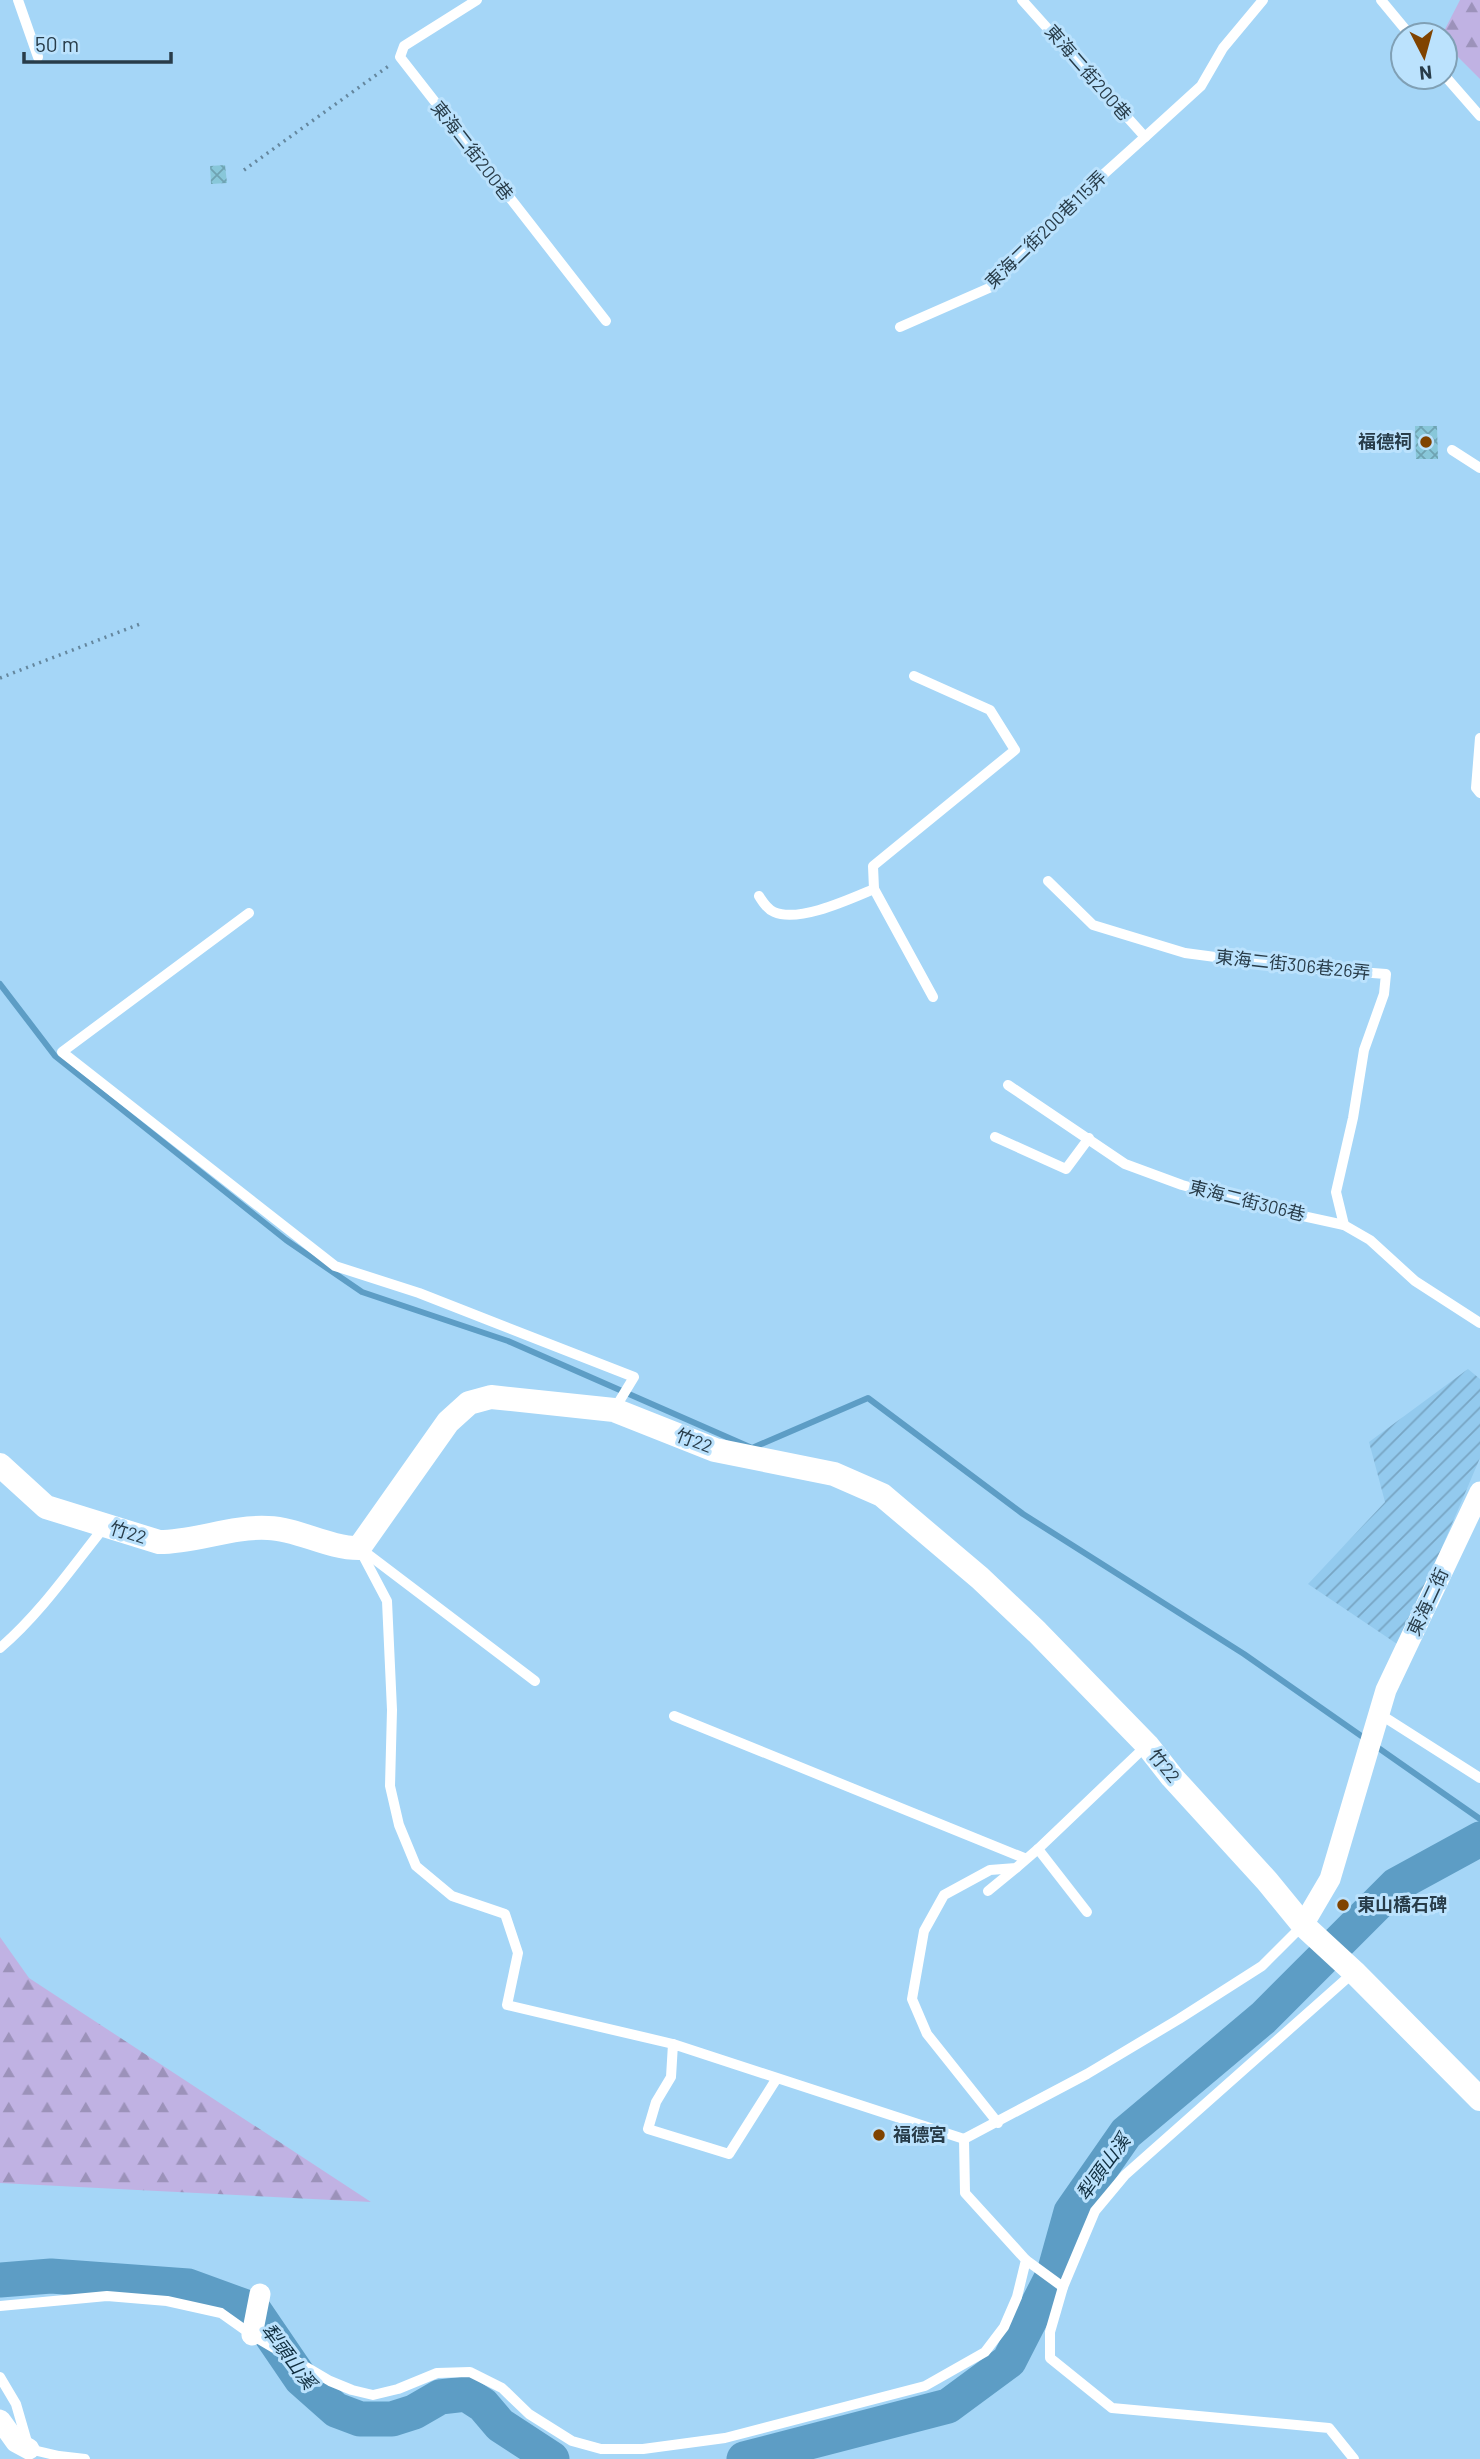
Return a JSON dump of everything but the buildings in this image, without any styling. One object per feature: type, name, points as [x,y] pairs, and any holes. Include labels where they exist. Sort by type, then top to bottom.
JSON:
[{"type":"street","name":"竹22","points":[[0,1465],[46,1507],[159,1542],[178,1542],[248,1527],[272,1528],[342,1548],[359,1548],[449,1422],[469,1403],[491,1397],[614,1410],[715,1450],[834,1474],[882,1495],[980,1578],[1147,1745],[1303,1925],[1354,1972],[1480,2099]]},
{"type":"street","name":"東海二街","points":[[1303,1925],[1330,1879],[1386,1690],[1480,1492]]},
{"type":"street","points":[[254,2329],[260,2294]]},
{"type":"street","points":[[0,2420],[16,2442],[29,2449]]},
{"type":"lane","points":[[18,0],[38,57]]},
{"type":"lane","points":[[400,57],[404,46],[477,0]]},
{"type":"lane","name":"東海二街200巷","points":[[1022,0],[1145,136],[1201,86],[1223,48],[1263,0]]},
{"type":"lane","points":[[1381,0],[1398,21]]},
{"type":"lane","name":"東海二街200巷","points":[[400,57],[606,321]]},
{"type":"lane","points":[[1458,91],[1480,116]]},
{"type":"lane","name":"東海二街200巷115弄","points":[[900,327],[989,288],[1015,254],[1145,136]]},
{"type":"lane","points":[[1452,450],[1480,468]]},
{"type":"lane","points":[[914,676],[990,710],[1015,750],[873,866],[874,889],[933,997]]},
{"type":"lane","points":[[1480,738],[1476,788],[1480,793]]},
{"type":"lane","name":"東海二街306巷26弄","points":[[1048,881],[1093,925],[1185,953],[1290,967],[1386,974],[1384,995],[1364,1050],[1353,1118],[1336,1192],[1345,1225]]},
{"type":"lane","points":[[759,896],[771,911],[785,915],[826,909],[874,889]]},
{"type":"lane","points":[[249,914],[61,1052],[335,1266],[419,1293],[634,1377],[614,1410]]},
{"type":"lane","name":"東海二街306巷","points":[[1008,1086],[1125,1164],[1182,1185],[1266,1208],[1345,1225],[1370,1240],[1415,1281],[1480,1323]]},
{"type":"lane","points":[[995,1137],[1066,1169],[1089,1138]]},
{"type":"lane","points":[[0,1648],[40,1606],[105,1525]]},
{"type":"lane","points":[[359,1548],[535,1681]]},
{"type":"lane","points":[[359,1548],[387,1601],[392,1710],[390,1787],[399,1825],[416,1866],[452,1896],[505,1914],[518,1953],[507,2005],[673,2043],[964,2139],[1087,2074],[1220,1993],[1262,1966],[1303,1925]]},
{"type":"lane","points":[[1378,1713],[1480,1778]]},
{"type":"lane","points":[[674,1716],[1024,1858]]},
{"type":"lane","points":[[988,1891],[1024,1858],[1038,1849],[1147,1745]]},
{"type":"lane","points":[[1038,1849],[1087,1912]]},
{"type":"lane","points":[[998,2123],[927,2034],[912,1999],[924,1931],[944,1895],[990,1870],[1016,1868]]},
{"type":"lane","points":[[1354,1972],[1125,2175],[1095,2211],[1063,2287],[1050,2332],[1050,2358],[1112,2408],[1329,2428],[1354,2459]]},
{"type":"lane","points":[[673,2043],[671,2077],[656,2102],[648,2129],[729,2154],[777,2078]]},
{"type":"lane","points":[[964,2139],[965,2193],[1026,2260],[1063,2287]]},
{"type":"lane","points":[[0,2306],[107,2297],[167,2301],[221,2312],[254,2329],[279,2350],[330,2381],[352,2390],[373,2395],[398,2389],[437,2373],[470,2372],[502,2388],[529,2414],[572,2441],[601,2449],[643,2454],[724,2438],[925,2386],[985,2352],[1004,2327],[1017,2297],[1026,2260]]},
{"type":"lane","points":[[0,2376],[16,2404],[29,2449],[85,2459]]},
{"type":"path","points":[[244,170],[400,57]]},
{"type":"path","points":[[0,678],[140,624]]},
{"type":"shaded area","points":[[1468,1369],[1480,1379],[1480,1458],[1400,1646],[1308,1584],[1385,1502],[1369,1442]]},
{"type":"green space","points":[[1460,0],[1480,0],[1480,79],[1459,58],[1459,21],[1449,21]]},
{"type":"green space","points":[[0,1937],[29,1978],[371,2202],[0,2183]]},
{"type":"waterway","points":[[0,984],[55,1056],[286,1240],[362,1292],[508,1341],[752,1448],[868,1398],[1023,1514],[1244,1654],[1480,1819]]},
{"type":"waterway","name":"犁頭山溪","points":[[744,2459],[948,2406],[1009,2361],[1054,2273],[1071,2212],[1126,2133],[1263,2018],[1396,1885],[1480,1839]]},
{"type":"waterway","name":"犁頭山溪","points":[[0,2280],[51,2276],[188,2286],[254,2310],[301,2379],[336,2410],[360,2419],[392,2419],[414,2412],[440,2397],[466,2394],[483,2405],[500,2425],[552,2459]]},
{"type":"place","name":"福德祠","points":[[1426,442]]},
{"type":"place","name":"東山橋石碑","points":[[1343,1905]]},
{"type":"place","name":"福德宮","points":[[879,2135]]}]
